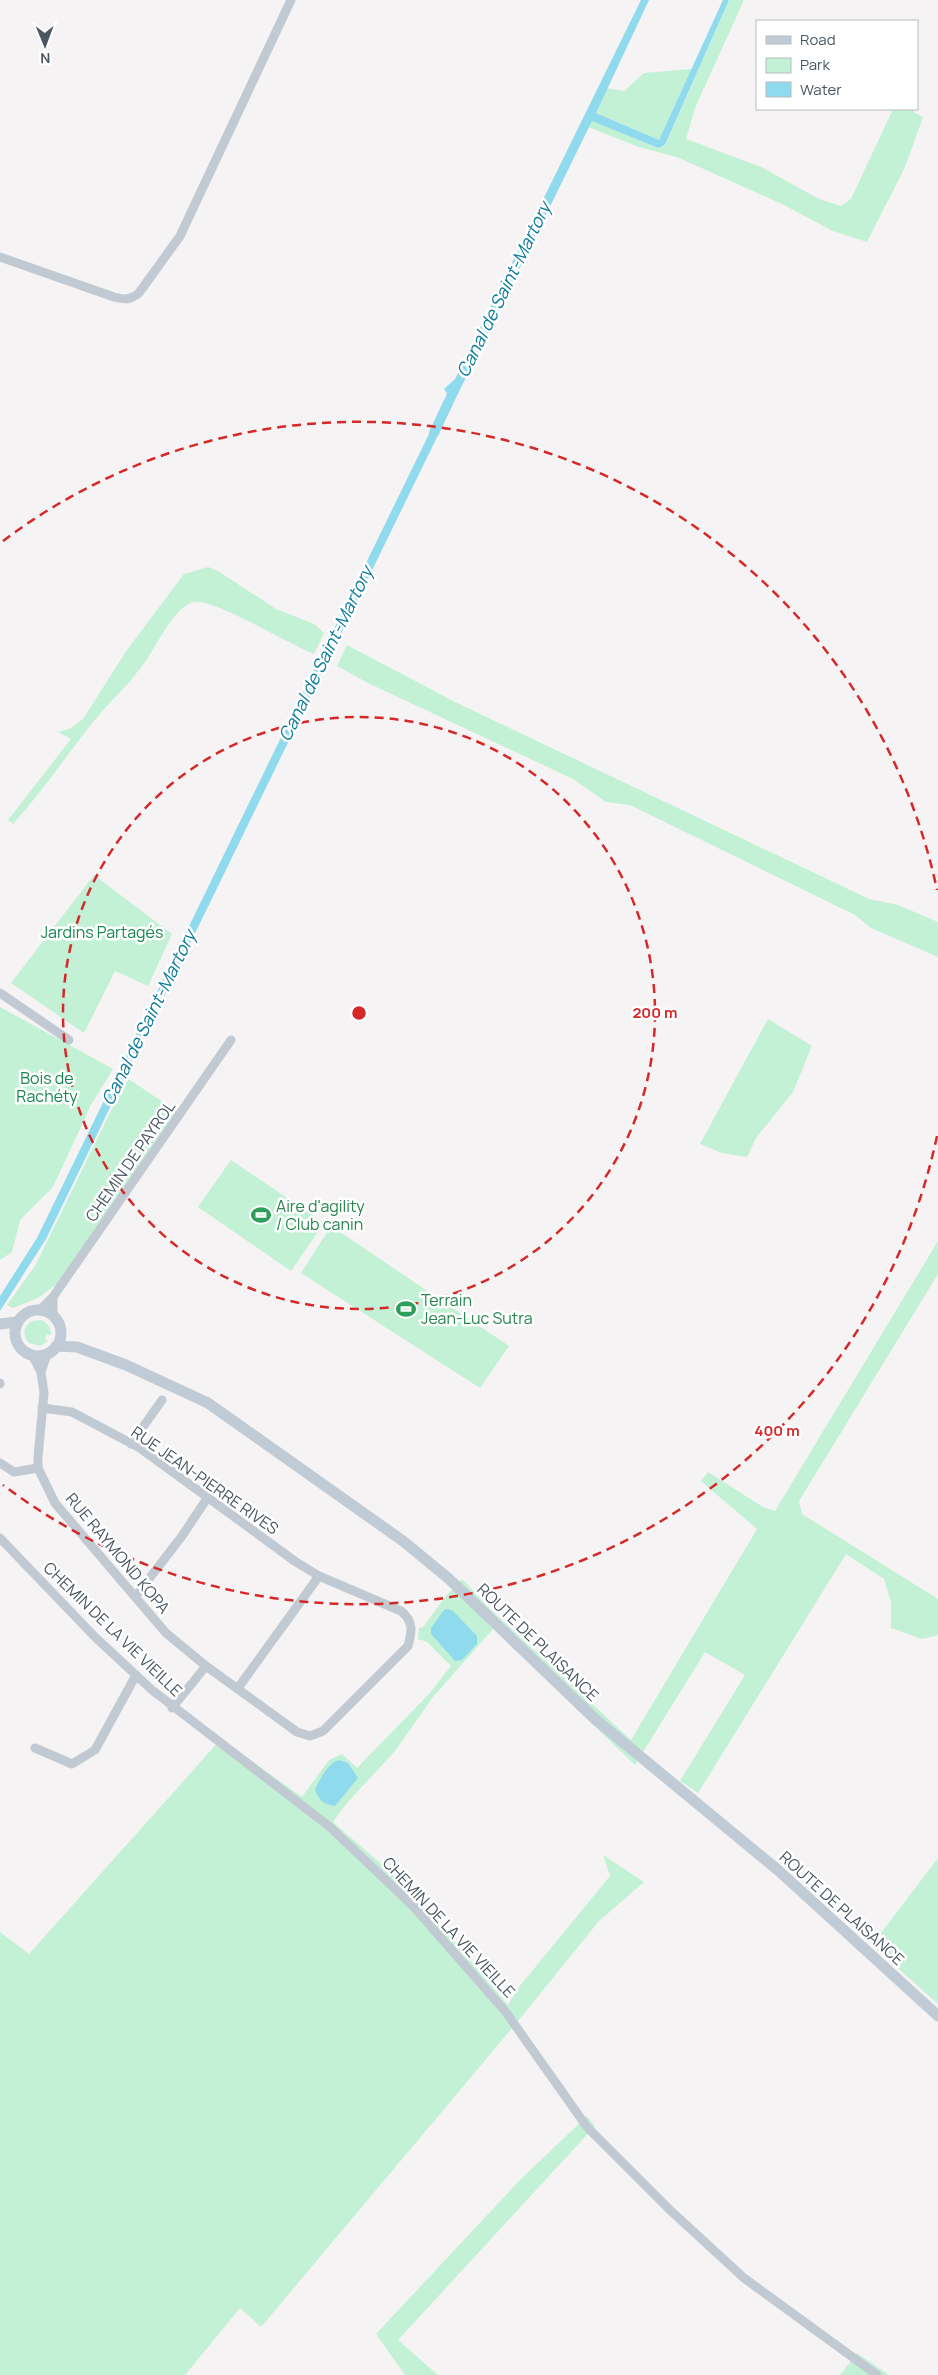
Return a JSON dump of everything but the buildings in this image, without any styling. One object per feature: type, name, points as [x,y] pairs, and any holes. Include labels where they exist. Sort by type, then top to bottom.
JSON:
[{"type":"main road","points":[[40,1310],[53,1316],[58,1321],[60,1333],[56,1346],[46,1354],[32,1355],[22,1350],[18,1344],[16,1328],[27,1312],[40,1310]]},
{"type":"main road","points":[[0,1325],[16,1328]]},
{"type":"main road","name":"ROUTE DE PLAISANCE","points":[[60,1333],[77,1347]]},
{"type":"main road","name":"ROUTE DE PLAISANCE","points":[[56,1346],[77,1347],[166,1381],[208,1403],[409,1546],[448,1578],[595,1719],[779,1871],[938,2016]]},
{"type":"street","points":[[0,257],[108,296],[124,300],[132,298],[144,286],[180,236],[292,0]]},
{"type":"street","points":[[0,993],[69,1040]]},
{"type":"street","name":"CHEMIN DE PAYROL","points":[[40,1310],[53,1297],[231,1040]]},
{"type":"street","points":[[53,1297],[53,1316]]},
{"type":"street","name":"RUE RAYMOND KOPA","points":[[41,1372],[46,1354]]},
{"type":"street","name":"RUE RAYMOND KOPA","points":[[32,1355],[41,1372],[44,1393],[38,1468],[55,1503],[166,1633],[206,1666],[238,1688]]},
{"type":"street","points":[[131,1444],[162,1400]]},
{"type":"street","name":"RUE JEAN-PIERRE RIVES","points":[[42,1408],[72,1412],[131,1444],[208,1497],[296,1562],[319,1576],[402,1611],[409,1618],[412,1631],[408,1646],[323,1731],[310,1736],[297,1732],[238,1688]]},
{"type":"street","points":[[0,1463],[14,1472],[38,1468]]},
{"type":"street","points":[[134,1597],[182,1536],[208,1497]]},
{"type":"street","name":"CHEMIN DE LA VIE VIEILLE","points":[[0,1538],[95,1637],[172,1708],[330,1826],[413,1906],[506,2011],[587,2127],[608,2151],[744,2278],[877,2375]]},
{"type":"street","points":[[238,1688],[319,1576]]},
{"type":"street","points":[[172,1708],[206,1666]]},
{"type":"street","points":[[35,1748],[72,1764],[94,1750],[136,1675]]},
{"type":"green space","points":[[729,0],[744,0],[695,108],[686,139],[761,167],[819,199],[841,206],[851,199],[893,110],[914,110],[913,112],[923,117],[905,167],[867,242],[833,231],[782,204],[677,157],[639,147],[588,127],[592,120],[657,148],[665,146]]},
{"type":"green space","points":[[692,69],[659,140],[596,113],[607,88],[624,91],[644,73]]},
{"type":"green space","points":[[208,567],[218,571],[276,609],[314,624],[324,633],[314,654],[217,607],[194,602],[187,605],[174,618],[135,676],[93,722],[44,787],[13,824],[8,820],[71,739],[58,732],[71,728],[83,719],[127,650],[184,574]]},
{"type":"green space","points":[[347,645],[455,702],[869,899],[898,905],[938,922],[938,957],[871,928],[855,915],[630,805],[606,802],[573,779],[368,683],[337,666]]},
{"type":"green space","name":"Jardins Partagés","points":[[94,875],[172,934],[148,986],[115,971],[84,1033],[11,983]]},
{"type":"green space","name":"Bois de Rachéty","points":[[0,1007],[113,1069],[91,1105],[53,1187],[20,1220],[12,1252],[0,1260]]},
{"type":"green space","points":[[768,1019],[812,1046],[793,1092],[756,1138],[747,1157],[722,1153],[700,1144]]},
{"type":"green space","points":[[127,1078],[178,1112],[57,1284],[38,1298],[13,1308],[7,1305],[35,1266]]},
{"type":"green space","name":"Aire d'agility / Club canin","points":[[231,1160],[324,1223],[291,1271],[198,1207]]},
{"type":"green space","name":"Terrain Jean-Luc Sutra","points":[[331,1226],[509,1346],[480,1388],[301,1273]]},
{"type":"green space","points":[[938,1241],[938,1274],[799,1501],[802,1514],[938,1599],[938,1635],[922,1639],[891,1628],[891,1602],[884,1579],[846,1554],[698,1793],[680,1781],[745,1675],[705,1652],[635,1765],[481,1617],[493,1629],[433,1697],[395,1751],[346,1804],[333,1822],[388,1870],[456,1943],[508,2005],[519,1987],[610,1876],[603,1855],[644,1882],[599,1921],[518,2021],[261,2327],[240,2308],[185,2375],[0,2375],[0,1932],[29,1954],[221,1739],[302,1797],[329,1760],[342,1754],[357,1768],[429,1694],[451,1666],[427,1642],[418,1639],[419,1628],[423,1627],[445,1597],[462,1579],[490,1609],[631,1740],[757,1529],[701,1481],[708,1472],[763,1507],[775,1511]]},
{"type":"green space","points":[[42,1320],[50,1330],[51,1335],[47,1334],[45,1339],[48,1341],[40,1346],[29,1343],[25,1337],[25,1328],[32,1321]]},
{"type":"green space","points":[[938,1858],[938,2004],[872,1945]]},
{"type":"green space","points":[[587,2116],[595,2126],[398,2340],[438,2375],[405,2375],[376,2334],[520,2180]]},
{"type":"green space","points":[[857,2353],[889,2375],[840,2375]]},
{"type":"water","points":[[641,0],[649,0],[596,113],[659,140],[723,0],[729,0],[665,145],[658,148],[592,121],[450,410],[445,415],[440,411],[447,393],[444,389],[455,379]]},
{"type":"water","points":[[437,421],[442,423],[437,437],[46,1239],[0,1311],[0,1296],[37,1238]]},
{"type":"water","points":[[444,1610],[453,1611],[477,1636],[477,1644],[462,1660],[455,1661],[431,1634],[431,1628]]},
{"type":"water","points":[[339,1760],[348,1763],[358,1778],[335,1806],[322,1801],[315,1790],[327,1768]]},
{"type":"waterway","name":"Canal de Saint-Martory","points":[[434,433],[448,403]]},
{"type":"place","name":"Aire d'agility / Club canin","points":[[261,1215]]},
{"type":"place","name":"Terrain Jean-Luc Sutra","points":[[406,1309]]}]
